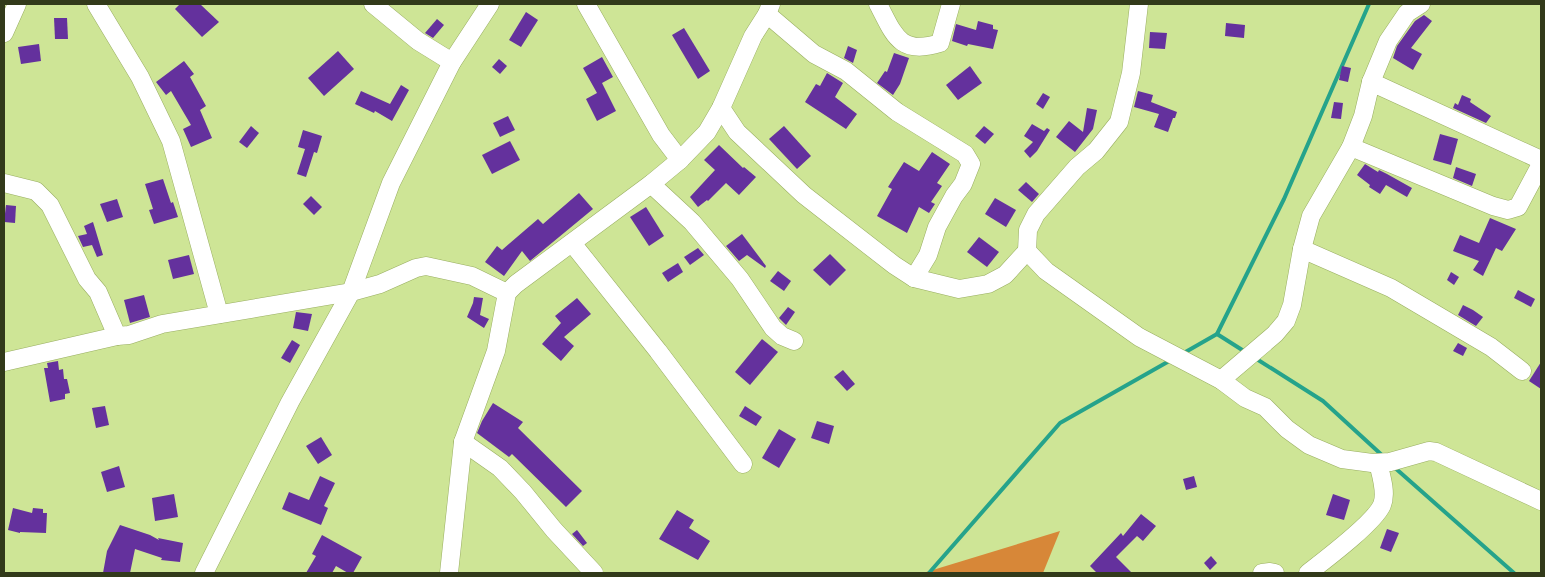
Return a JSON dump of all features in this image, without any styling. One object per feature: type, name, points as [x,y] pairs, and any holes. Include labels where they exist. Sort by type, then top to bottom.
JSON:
[{"type":"street","points":[[4,33],[17,4]]},
{"type":"street","points":[[96,4],[140,77],[171,140],[219,314]]},
{"type":"street","points":[[373,4],[418,41],[452,62]]},
{"type":"street","points":[[204,573],[290,402],[351,292],[392,183],[452,62],[490,4]]},
{"type":"street","points":[[586,4],[661,135],[680,160]]},
{"type":"street","points":[[878,4],[896,38],[909,46],[928,47],[940,43],[951,4]]},
{"type":"street","points":[[721,108],[737,132],[804,195],[894,265],[914,278],[959,289],[988,284],[1005,275],[1027,252],[1028,230],[1036,214],[1077,167],[1096,151],[1119,122],[1131,73],[1138,4]]},
{"type":"street","points":[[1221,380],[1275,334],[1286,321],[1292,305],[1302,249],[1311,216],[1351,147],[1363,116],[1371,82],[1388,41],[1407,13],[1421,4]]},
{"type":"street","points":[[449,573],[463,442],[496,351],[507,294],[516,284],[651,184],[680,160],[707,132],[721,108],[753,36],[769,9],[814,54],[846,71],[898,112],[965,154],[971,164],[963,184],[937,227],[928,255],[914,278]]},
{"type":"street","points":[[1371,82],[1541,160]]},
{"type":"street","points":[[1351,147],[1493,206],[1508,210],[1518,207],[1541,164]]},
{"type":"street","points":[[4,183],[36,191],[50,205],[87,279],[98,292],[117,336]]},
{"type":"street","points":[[651,184],[692,222],[740,279],[773,328],[782,336],[794,342]]},
{"type":"street","points":[[572,243],[658,351],[743,464]]},
{"type":"street","points":[[1302,249],[1391,288],[1491,347],[1522,371]]},
{"type":"street","points":[[1027,252],[1046,271],[1139,337],[1221,380],[1245,398],[1265,407],[1287,429],[1309,445],[1342,459],[1378,463],[1390,462],[1429,451],[1436,452],[1541,501]]},
{"type":"street","points":[[4,362],[117,336],[129,335],[162,324],[351,292],[380,284],[416,268],[426,266],[472,276],[507,294]]},
{"type":"street","points":[[463,442],[500,468],[594,573]]},
{"type":"street","points":[[1308,573],[1375,516],[1382,504],[1383,483],[1378,463]]},
{"type":"street","points":[[1262,573],[1275,573]]},
{"type":"shaded area","points":[[1060,531],[1043,573],[923,573]]},
{"type":"building","points":[[180,4],[200,4],[219,22],[202,37],[175,9]]},
{"type":"building","points":[[526,12],[538,20],[521,47],[509,40]]},
{"type":"building","points":[[1424,15],[1432,21],[1411,48],[1422,54],[1413,70],[1393,58],[1397,46],[1415,21]]},
{"type":"building","points":[[54,18],[67,18],[68,39],[55,39]]},
{"type":"building","points":[[437,19],[444,25],[433,38],[425,33]]},
{"type":"building","points":[[978,21],[993,25],[993,29],[998,30],[993,49],[968,44],[967,46],[952,41],[956,24],[976,30]]},
{"type":"building","points":[[1226,23],[1245,25],[1244,38],[1225,36]]},
{"type":"building","points":[[684,28],[710,71],[698,79],[672,35]]},
{"type":"building","points":[[1150,32],[1167,33],[1165,49],[1149,48]]},
{"type":"building","points":[[39,44],[41,61],[21,64],[18,47]]},
{"type":"building","points":[[848,46],[857,50],[853,63],[844,58]]},
{"type":"building","points":[[338,51],[354,69],[324,96],[308,78]]},
{"type":"building","points":[[894,53],[909,58],[900,84],[893,95],[877,83],[885,71],[887,72]]},
{"type":"building","points":[[602,57],[613,77],[602,83],[616,111],[597,121],[586,99],[597,93],[583,68]]},
{"type":"building","points":[[499,59],[507,66],[500,74],[492,67]]},
{"type":"building","points":[[184,61],[194,74],[190,77],[206,106],[200,110],[212,138],[191,147],[183,129],[191,125],[171,91],[166,95],[156,82]]},
{"type":"building","points":[[970,66],[982,83],[958,100],[946,85]]},
{"type":"building","points":[[1342,66],[1351,68],[1348,82],[1339,80]]},
{"type":"building","points":[[827,73],[843,83],[835,97],[857,114],[846,129],[805,102],[816,84],[820,86]]},
{"type":"building","points":[[401,85],[409,90],[392,121],[375,111],[374,113],[355,104],[361,91],[390,104]]},
{"type":"building","points":[[1138,91],[1153,95],[1151,102],[1177,112],[1168,132],[1154,127],[1159,114],[1134,107]]},
{"type":"building","points":[[1043,93],[1050,97],[1043,109],[1036,104]]},
{"type":"building","points":[[1462,95],[1471,99],[1470,102],[1491,116],[1486,123],[1453,108],[1455,103],[1458,105]]},
{"type":"building","points":[[1334,102],[1343,103],[1341,119],[1331,118]]},
{"type":"building","points":[[1087,108],[1097,110],[1093,129],[1075,152],[1056,137],[1069,121],[1083,132]]},
{"type":"building","points":[[508,116],[515,130],[500,137],[493,123]]},
{"type":"building","points":[[1032,124],[1044,131],[1047,128],[1050,130],[1037,151],[1030,158],[1024,151],[1033,142],[1024,136]]},
{"type":"building","points":[[251,126],[259,133],[247,148],[239,142]]},
{"type":"building","points":[[784,126],[811,156],[797,169],[769,139]]},
{"type":"building","points":[[984,126],[994,134],[985,144],[975,136]]},
{"type":"building","points":[[303,130],[322,136],[317,153],[314,152],[306,177],[297,174],[305,149],[298,147]]},
{"type":"building","points":[[1440,134],[1458,139],[1451,165],[1433,160]]},
{"type":"building","points":[[510,141],[520,160],[492,174],[482,155]]},
{"type":"building","points":[[719,145],[743,168],[756,177],[739,195],[726,183],[708,201],[698,207],[690,197],[715,170],[704,160]]},
{"type":"building","points":[[932,152],[950,164],[937,183],[942,186],[931,202],[935,204],[929,213],[919,207],[907,233],[877,216],[892,189],[888,187],[904,162],[919,171]]},
{"type":"building","points":[[1365,164],[1412,188],[1407,197],[1386,185],[1380,194],[1369,187],[1370,185],[1357,175]]},
{"type":"building","points":[[1456,167],[1476,174],[1472,186],[1453,178]]},
{"type":"building","points":[[163,179],[178,217],[154,224],[149,210],[153,209],[145,184]]},
{"type":"building","points":[[1026,182],[1039,194],[1032,202],[1018,190]]},
{"type":"building","points":[[579,193],[593,209],[530,261],[522,251],[504,276],[485,262],[497,246],[502,250],[538,219],[543,224]]},
{"type":"building","points":[[311,196],[322,207],[314,215],[303,204]]},
{"type":"building","points":[[995,198],[1016,210],[1006,227],[985,214]]},
{"type":"building","points":[[117,199],[123,217],[107,222],[100,204]]},
{"type":"building","points":[[6,205],[16,206],[15,223],[4,222]]},
{"type":"building","points":[[646,207],[664,236],[649,246],[630,217]]},
{"type":"building","points":[[1490,218],[1516,229],[1502,251],[1496,248],[1483,276],[1473,270],[1479,261],[1453,251],[1460,235],[1479,243]]},
{"type":"building","points":[[93,222],[103,255],[97,257],[92,245],[83,247],[78,236],[87,234],[84,226]]},
{"type":"building","points":[[742,234],[766,266],[765,268],[747,255],[739,261],[726,246]]},
{"type":"building","points":[[979,237],[999,252],[987,267],[967,252]]},
{"type":"building","points":[[698,248],[704,255],[690,265],[684,257]]},
{"type":"building","points":[[830,254],[846,270],[830,286],[813,270]]},
{"type":"building","points":[[189,255],[194,274],[173,279],[168,260]]},
{"type":"building","points":[[678,263],[683,272],[668,282],[662,273]]},
{"type":"building","points":[[778,271],[791,281],[784,291],[770,281]]},
{"type":"building","points":[[1451,272],[1459,277],[1454,285],[1447,280]]},
{"type":"building","points":[[1518,290],[1535,299],[1531,307],[1514,298]]},
{"type":"building","points":[[144,295],[150,317],[130,323],[124,300]]},
{"type":"building","points":[[474,297],[483,298],[480,315],[489,319],[484,328],[467,317]]},
{"type":"building","points":[[577,298],[591,314],[564,337],[574,346],[561,361],[542,344],[561,323],[555,316]]},
{"type":"building","points":[[1463,305],[1483,317],[1476,326],[1458,315]]},
{"type":"building","points":[[788,307],[795,312],[786,325],[779,318]]},
{"type":"building","points":[[296,312],[312,314],[308,331],[293,328]]},
{"type":"building","points":[[762,339],[778,352],[750,385],[735,372]]},
{"type":"building","points":[[292,340],[300,345],[290,363],[281,358]]},
{"type":"building","points":[[1458,343],[1467,348],[1463,356],[1453,351]]},
{"type":"building","points":[[58,361],[59,370],[63,369],[64,379],[67,379],[70,393],[65,394],[65,399],[50,402],[44,368],[48,368],[47,363]]},
{"type":"building","points":[[1541,362],[1541,389],[1529,381]]},
{"type":"building","points":[[843,370],[855,384],[847,391],[834,377]]},
{"type":"building","points":[[493,403],[523,422],[518,428],[582,491],[566,507],[512,454],[509,457],[477,433]]},
{"type":"building","points":[[105,406],[109,425],[96,428],[92,408]]},
{"type":"building","points":[[745,406],[762,417],[756,426],[739,416]]},
{"type":"building","points":[[817,421],[834,426],[829,444],[811,438]]},
{"type":"building","points":[[779,429],[796,439],[779,468],[762,458]]},
{"type":"building","points":[[321,437],[332,455],[318,464],[306,446]]},
{"type":"building","points":[[119,466],[125,487],[107,492],[101,472]]},
{"type":"building","points":[[320,476],[335,483],[324,506],[328,508],[321,525],[282,509],[289,492],[309,500]]},
{"type":"building","points":[[1194,476],[1197,487],[1186,490],[1183,479]]},
{"type":"building","points":[[174,494],[178,517],[155,521],[152,498]]},
{"type":"building","points":[[1333,494],[1350,500],[1344,520],[1326,515]]},
{"type":"building","points":[[13,508],[32,513],[33,508],[43,509],[43,513],[47,513],[46,533],[20,533],[8,530]]},
{"type":"building","points":[[677,510],[694,520],[689,528],[710,541],[698,560],[659,539]]},
{"type":"building","points":[[1141,514],[1156,526],[1143,541],[1137,536],[1116,557],[1132,573],[1097,573],[1090,566],[1121,533],[1123,536]]},
{"type":"building","points":[[120,525],[159,540],[158,538],[183,543],[180,562],[161,560],[162,558],[135,549],[130,573],[103,573],[107,551]]},
{"type":"building","points":[[1387,529],[1399,533],[1391,552],[1380,548]]},
{"type":"building","points":[[577,530],[587,543],[583,546],[572,534]]},
{"type":"building","points":[[322,535],[362,557],[353,573],[348,573],[336,566],[332,573],[306,573],[316,556],[312,554]]},
{"type":"building","points":[[1211,556],[1217,563],[1210,570],[1204,563]]},
{"type":"waterway","points":[[1182,354],[1217,334],[1284,199],[1369,4]]},
{"type":"waterway","points":[[1217,334],[1247,353]]},
{"type":"waterway","points":[[1255,358],[1323,401],[1384,457]]},
{"type":"waterway","points":[[929,573],[1060,423],[1171,360]]},
{"type":"waterway","points":[[1394,467],[1514,573]]}]
